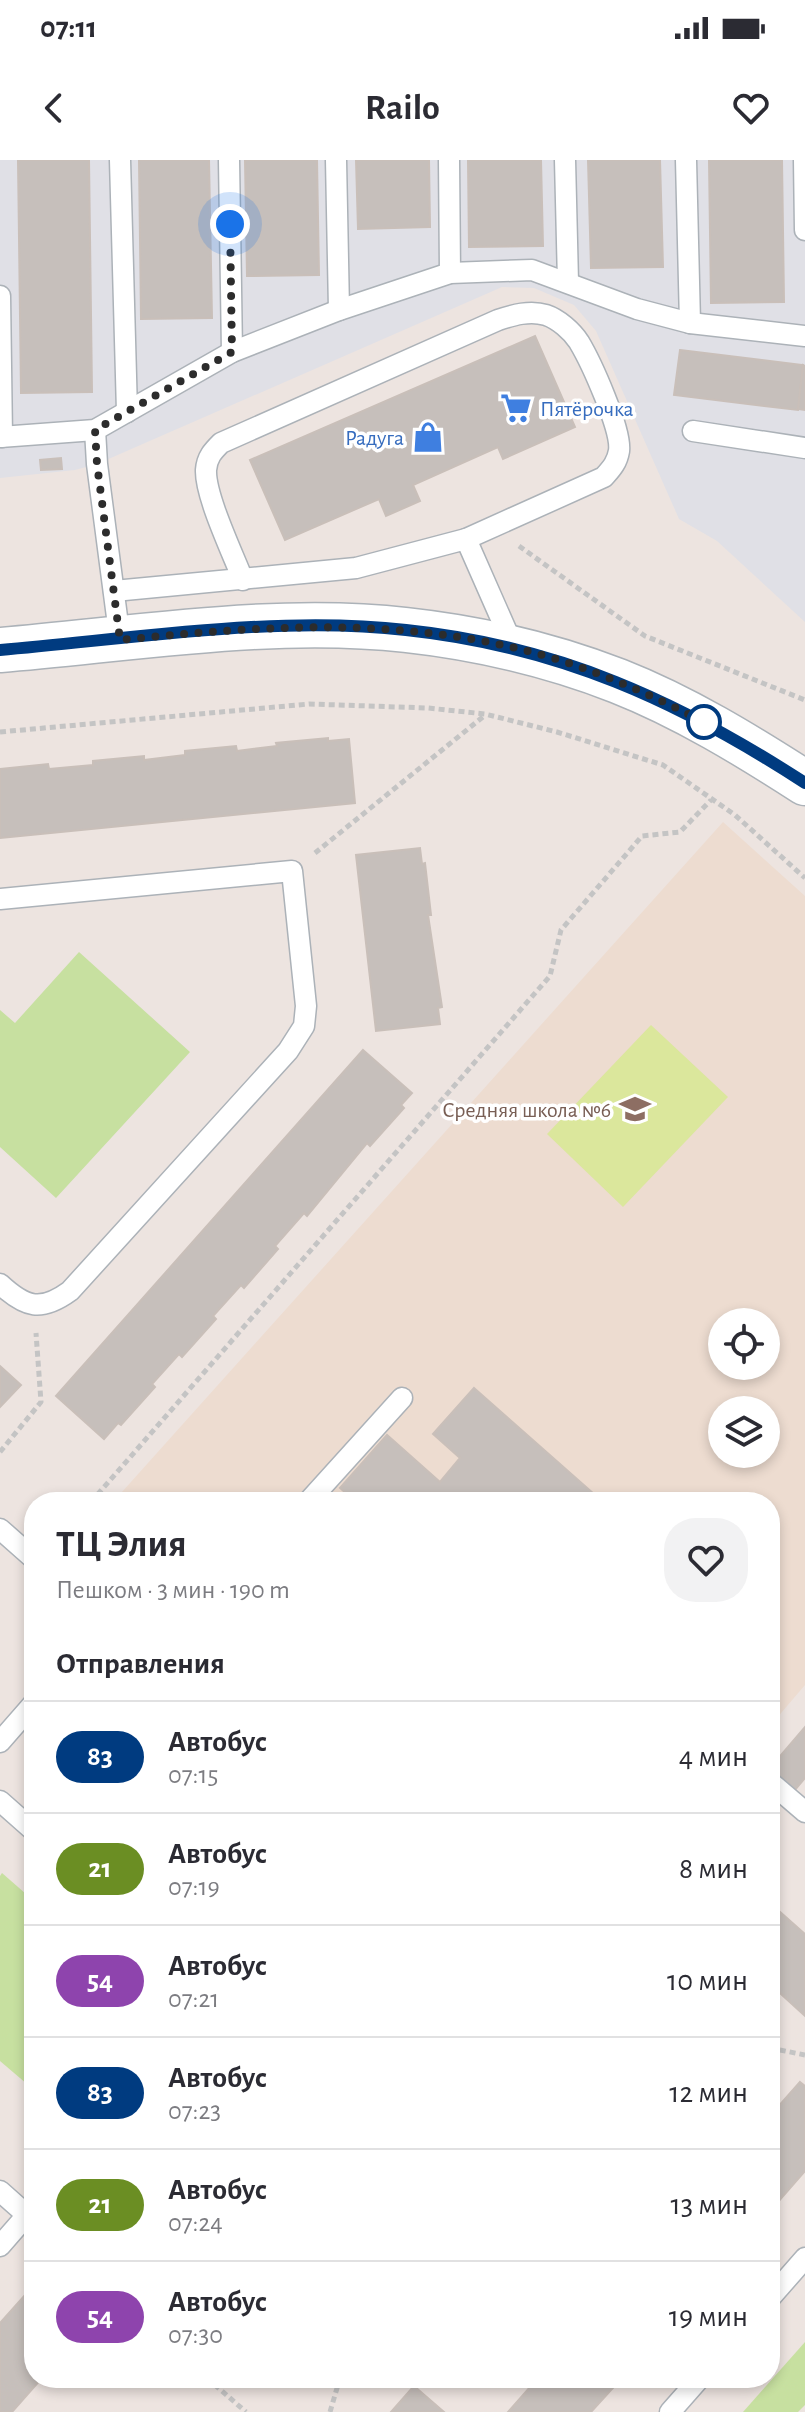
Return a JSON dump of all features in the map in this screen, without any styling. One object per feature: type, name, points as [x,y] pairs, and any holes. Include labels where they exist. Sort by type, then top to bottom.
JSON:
[{"type":"street","points":[[0,650],[227,630],[341,626],[416,631],[514,648],[606,677],[673,705],[805,783]]},
{"type":"lane","points":[[120,160],[127,412]]},
{"type":"lane","points":[[229,160],[232,352]]},
{"type":"lane","points":[[336,160],[339,310]]},
{"type":"lane","points":[[449,160],[450,273]]},
{"type":"lane","points":[[565,160],[568,282]]},
{"type":"lane","points":[[686,160],[690,323]]},
{"type":"lane","points":[[804,160],[805,230]]},
{"type":"lane","points":[[0,296],[1,437],[95,430],[232,352],[339,310],[450,273],[532,270],[637,309],[690,323],[805,336]]},
{"type":"lane","points":[[114,591],[243,580],[356,568],[466,539],[604,477],[614,466],[619,451],[618,431],[578,340],[562,324],[545,315],[522,313],[498,320],[221,443],[210,454],[206,470],[208,488],[243,580]]},
{"type":"lane","points":[[95,430],[120,640]]},
{"type":"lane","points":[[693,431],[805,448]]},
{"type":"lane","points":[[466,539],[514,648]]},
{"type":"lane","points":[[0,899],[292,871],[306,1006],[304,1026],[288,1051],[70,1291],[54,1303],[33,1304],[19,1301],[0,1284]]},
{"type":"lane","points":[[317,1492],[402,1398]]},
{"type":"lane","points":[[0,1529],[24,1550]]},
{"type":"lane","points":[[0,1742],[24,1714]]},
{"type":"lane","points":[[780,1791],[805,1812]]},
{"type":"lane","points":[[0,1801],[24,1822]]},
{"type":"lane","points":[[0,2191],[24,2212]]},
{"type":"lane","points":[[0,2246],[24,2224]]},
{"type":"lane","points":[[780,2287],[805,2258]]},
{"type":"lane","points":[[670,2412],[691,2388]]},
{"type":"path","points":[[493,527],[645,636],[805,700]]},
{"type":"path","points":[[0,732],[309,704],[428,708],[485,714],[557,732],[663,765],[735,815],[805,878]]},
{"type":"path","points":[[292,871],[485,714]]},
{"type":"path","points":[[100,1492],[550,976],[561,930],[642,836],[680,832],[711,800]]},
{"type":"path","points":[[0,1452],[41,1402],[33,1304]]},
{"type":"path","points":[[780,2050],[805,2055]]},
{"type":"path","points":[[218,2388],[246,2412]]},
{"type":"path","points":[[330,2412],[337,2388]]},
{"type":"shaded area","points":[[0,160],[805,160],[805,622],[717,541],[679,519],[596,331],[574,305],[534,288],[502,287],[97,464],[75,470],[0,478]]},
{"type":"shaded area","name":"Средняя школа №6","points":[[723,822],[805,896],[805,1685],[780,1714],[780,1492],[122,1492]]},
{"type":"green space","points":[[79,952],[190,1052],[56,1198],[0,1147],[0,1010],[15,1023]]},
{"type":"green space","points":[[651,1025],[728,1097],[623,1207],[547,1134]]},
{"type":"green space","points":[[2,1873],[24,1892],[24,2081],[0,2061]]},
{"type":"green space","points":[[805,2342],[805,2405],[798,2412],[743,2412],[764,2388],[780,2388],[780,2370]]},
{"type":"building","points":[[18,160],[89,160],[92,392],[21,393]]},
{"type":"building","points":[[139,160],[209,160],[212,318],[141,319]]},
{"type":"building","points":[[245,160],[317,160],[319,275],[247,276]]},
{"type":"building","points":[[356,160],[429,160],[430,227],[358,229]]},
{"type":"building","points":[[468,160],[541,160],[543,246],[469,247]]},
{"type":"building","points":[[588,160],[660,160],[663,267],[591,268]]},
{"type":"building","points":[[709,160],[782,160],[784,302],[711,303]]},
{"type":"building","name":"Радуга","points":[[535,336],[575,427],[503,459],[498,447],[413,485],[420,501],[386,516],[379,499],[285,540],[250,460]]},
{"type":"building","points":[[680,350],[803,365],[798,410],[674,395]]},
{"type":"building","points":[[805,366],[805,410],[798,409]]},
{"type":"building","points":[[61,458],[62,469],[41,470],[40,460]]},
{"type":"building","points":[[328,738],[328,741],[349,739],[355,803],[0,838],[0,769],[48,764],[49,769],[93,765],[93,761],[144,756],[144,760],[185,755],[185,751],[236,746],[237,751],[277,746],[276,743]]},
{"type":"building","points":[[420,848],[422,864],[425,863],[431,915],[428,915],[442,1007],[438,1008],[440,1024],[376,1031],[356,855]]},
{"type":"building","points":[[363,1050],[412,1093],[401,1105],[404,1108],[370,1146],[367,1143],[307,1216],[304,1213],[275,1246],[278,1249],[244,1288],[241,1285],[213,1316],[216,1319],[182,1357],[179,1354],[152,1384],[155,1387],[104,1439],[56,1396]]},
{"type":"building","points":[[0,1366],[21,1385],[0,1407]]},
{"type":"building","points":[[474,1388],[592,1492],[345,1492],[340,1488],[387,1435],[440,1482],[460,1458],[433,1434]]},
{"type":"building","points":[[805,1727],[805,1778],[794,1791],[780,1778],[780,1756]]},
{"type":"building","points":[[780,1912],[805,1934],[805,2016],[780,1993]]},
{"type":"building","points":[[800,2082],[805,2086],[805,2171],[780,2200],[780,2105]]},
{"type":"building","points":[[24,2296],[24,2388],[33,2388],[12,2412],[0,2412],[0,2323]]},
{"type":"building","points":[[412,2388],[416,2388],[444,2412],[391,2412]]},
{"type":"building","points":[[529,2388],[613,2388],[591,2412],[508,2412]]},
{"type":"bus line","name":"83","points":[[0,650],[286,626],[404,629],[454,636],[558,660],[619,681],[673,705],[805,783]]},
{"type":"place","name":"Пятёрочка","points":[[516,408]]},
{"type":"place","name":"Радуга","points":[[428,437]]},
{"type":"place","name":"Средняя школа №6","points":[[635,1109]]},
{"type":"route","points":[[230,224],[232,352],[95,430],[120,640],[286,626],[404,629],[454,636],[558,660],[619,681],[704,722]]}]
